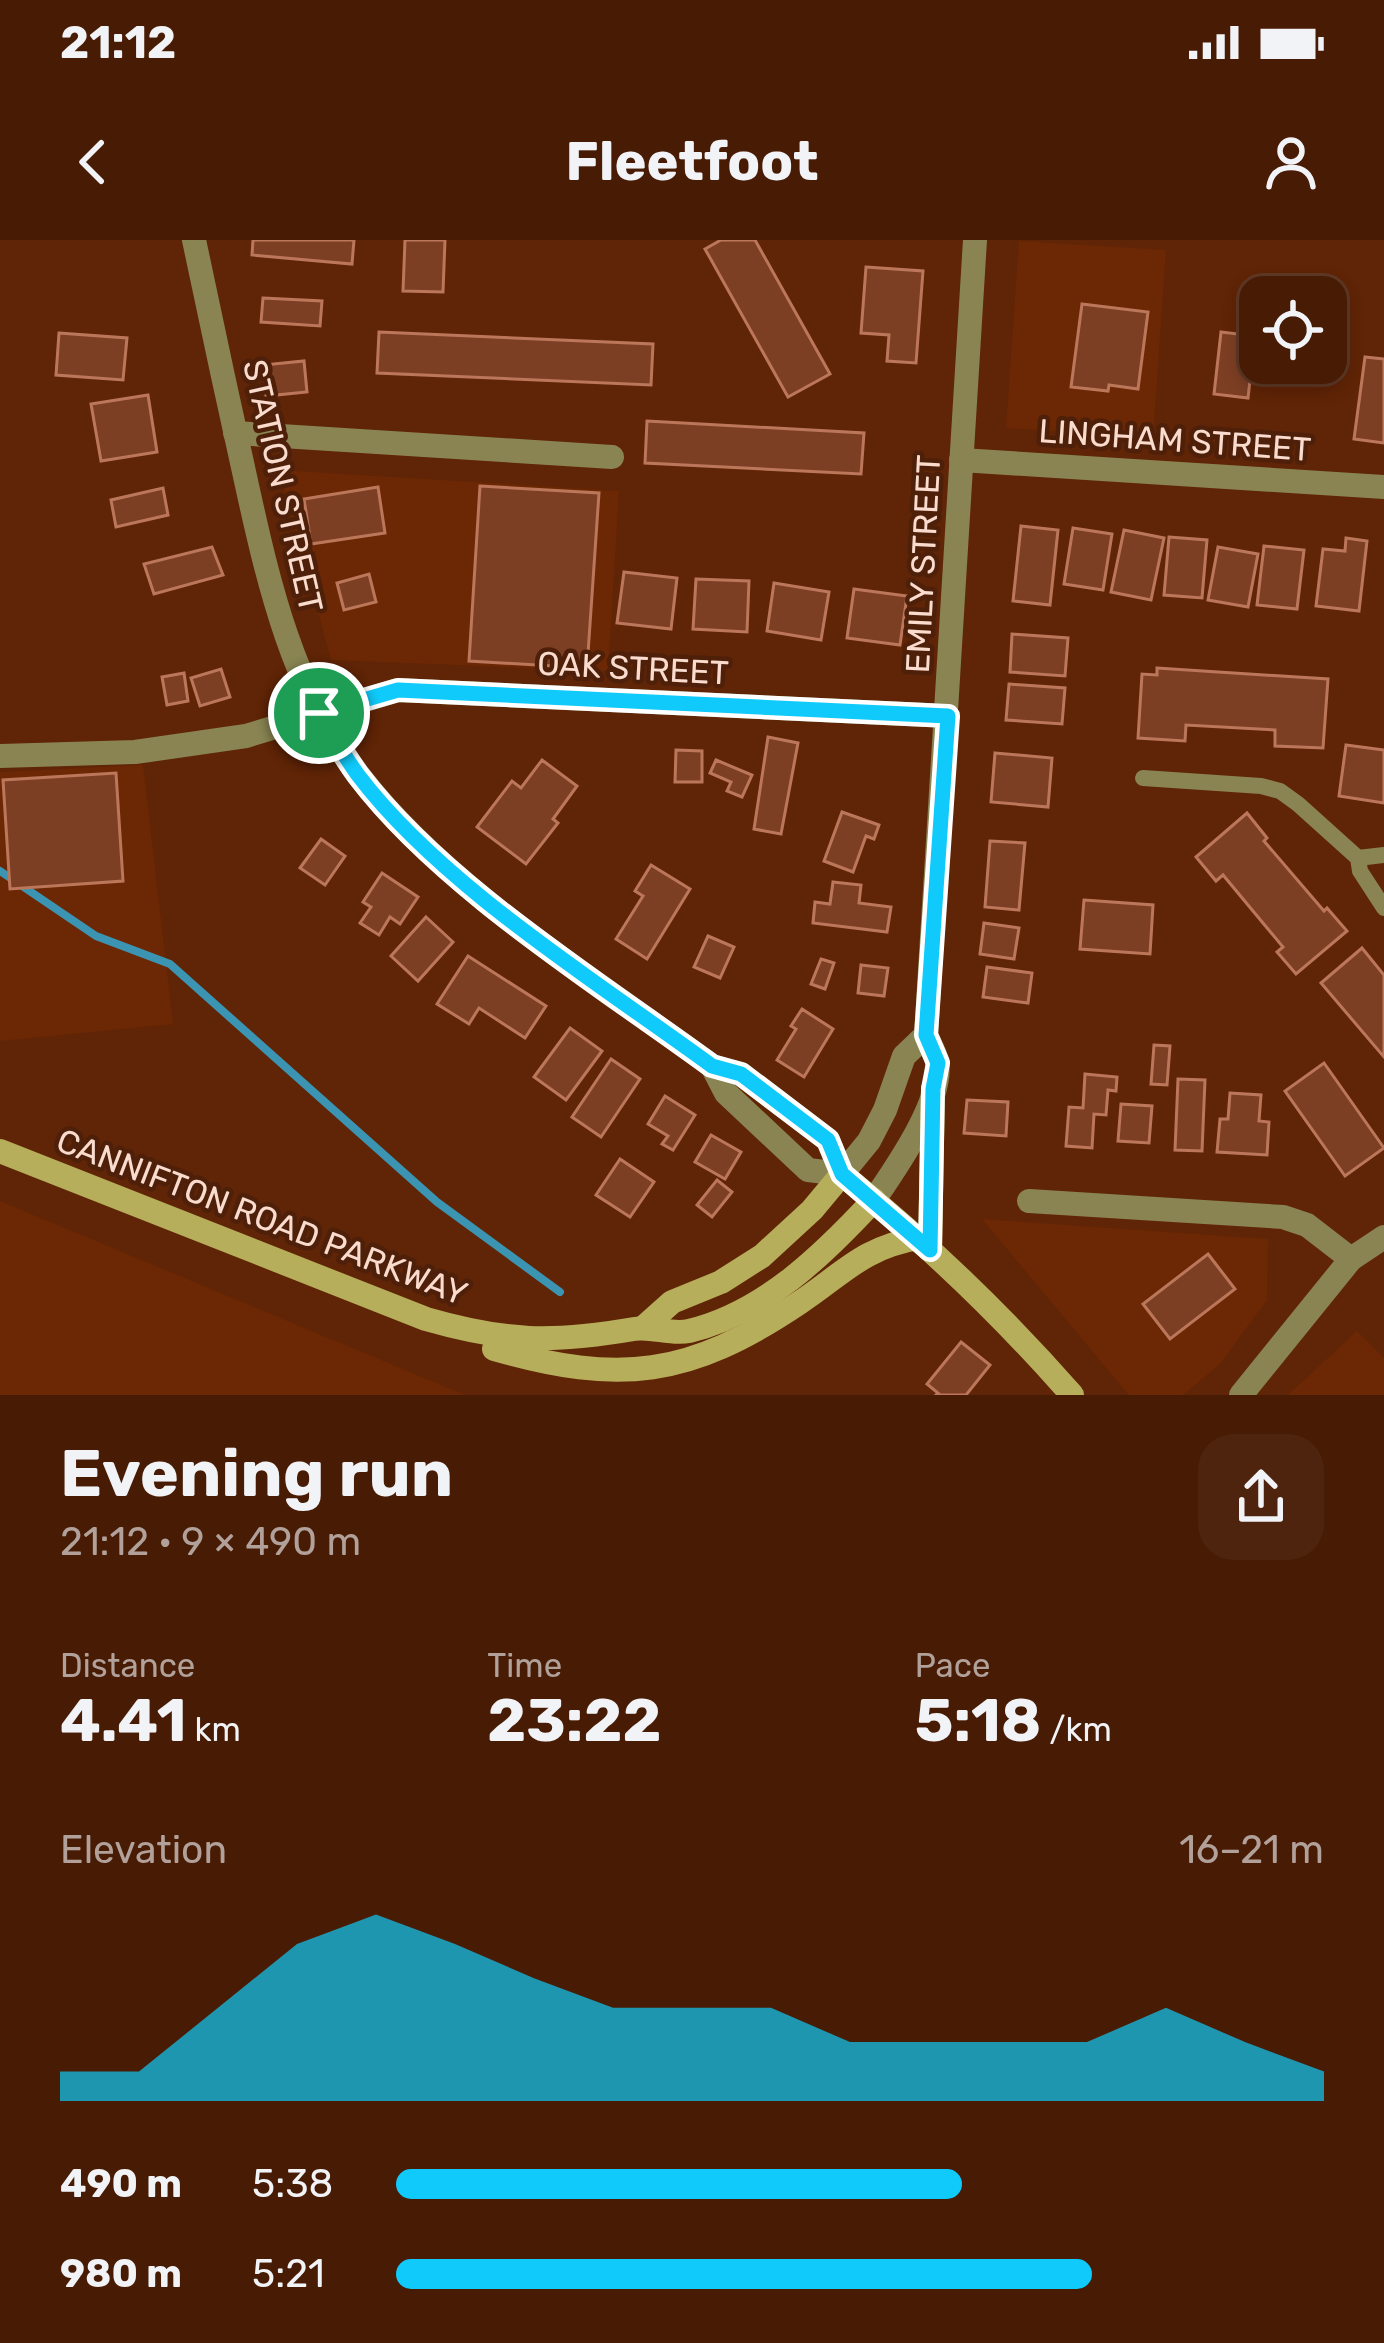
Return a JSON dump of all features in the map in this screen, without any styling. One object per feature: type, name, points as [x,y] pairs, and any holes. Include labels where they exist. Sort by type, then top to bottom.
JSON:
[{"type":"main road","points":[[426,1319],[495,1350],[554,1365],[609,1372],[666,1368],[702,1357],[750,1334],[864,1254],[924,1244],[933,1089]]},
{"type":"main road","name":"CANNIFTON ROAD PARKWAY","points":[[0,1151],[426,1319],[476,1334],[528,1341],[577,1339],[644,1327],[685,1332],[739,1312],[785,1284],[874,1200]]},
{"type":"main road","name":"STATION STREET","points":[[842,1174],[924,1244],[1027,1343],[1072,1395]]},
{"type":"main road","name":"CANNIFTON ROAD PARKWAY","points":[[644,1327],[672,1302],[721,1282],[762,1256],[812,1210],[842,1174]]},
{"type":"street","name":"STATION STREET","points":[[194,240],[235,434],[288,647],[319,713],[359,776],[410,833],[483,898],[712,1066],[741,1074],[828,1140],[842,1174]]},
{"type":"street","name":"EMILY STREET","points":[[933,1089],[938,1063],[926,1035],[975,240]]},
{"type":"street","points":[[235,434],[612,457]]},
{"type":"street","name":"LINGHAM STREET","points":[[961,460],[1384,487]]},
{"type":"street","name":"OAK STREET","points":[[0,756],[135,752],[246,736],[398,690],[948,716]]},
{"type":"street","name":"EMILY STREET","points":[[842,1174],[877,1126],[904,1056],[926,1035]]},
{"type":"street","points":[[874,1200],[912,1140],[933,1089]]},
{"type":"street","points":[[1029,1201],[1283,1216],[1307,1225],[1351,1259]]},
{"type":"street","points":[[1241,1395],[1351,1259],[1384,1237]]},
{"type":"lane","points":[[1143,778],[1280,790],[1358,858],[1360,871],[1384,908]]},
{"type":"lane","points":[[1358,858],[1384,855]]},
{"type":"shaded area","points":[[1019,241],[1166,250],[1153,437],[1006,428]]},
{"type":"shaded area","points":[[279,470],[619,491],[608,671],[331,660]]},
{"type":"shaded area","points":[[143,765],[173,1024],[0,1041],[0,772]]},
{"type":"shaded area","points":[[0,1201],[465,1395],[0,1395]]},
{"type":"shaded area","points":[[982,1219],[1268,1239],[1267,1300],[1220,1364],[1183,1395],[1129,1395]]},
{"type":"shaded area","points":[[1357,1331],[1384,1358],[1384,1395],[1288,1395]]},
{"type":"building","points":[[253,240],[354,240],[352,264],[252,255]]},
{"type":"building","points":[[405,240],[445,240],[443,292],[403,291]]},
{"type":"building","points":[[721,240],[755,240],[830,374],[788,397],[705,249]]},
{"type":"building","points":[[866,267],[923,271],[916,363],[887,361],[889,335],[861,333]]},
{"type":"building","points":[[263,298],[322,301],[320,326],[261,322]]},
{"type":"building","points":[[1082,304],[1148,312],[1138,389],[1071,387]]},
{"type":"building","points":[[379,332],[653,344],[651,385],[377,373]]},
{"type":"building","points":[[1221,332],[1239,334],[1239,384],[1250,384],[1248,398],[1214,394]]},
{"type":"building","points":[[59,333],[127,338],[123,380],[56,375]]},
{"type":"building","points":[[1365,357],[1384,359],[1384,443],[1354,439]]},
{"type":"building","points":[[304,361],[307,392],[266,396],[263,365]]},
{"type":"building","points":[[148,395],[157,452],[101,461],[91,404]]},
{"type":"building","points":[[647,421],[864,433],[861,474],[645,463]]},
{"type":"building","points":[[480,486],[599,493],[587,668],[469,661]]},
{"type":"building","points":[[378,487],[385,533],[311,544],[304,499]]},
{"type":"building","points":[[163,488],[168,515],[116,527],[111,500]]},
{"type":"building","points":[[1021,526],[1058,530],[1050,605],[1013,601]]},
{"type":"building","points":[[1073,528],[1112,534],[1103,590],[1064,584]]},
{"type":"building","points":[[1124,530],[1164,538],[1151,600],[1111,592]]},
{"type":"building","points":[[1169,537],[1207,540],[1202,598],[1164,595]]},
{"type":"building","points":[[1346,538],[1367,541],[1359,611],[1316,606],[1323,549],[1345,551]]},
{"type":"building","points":[[1264,546],[1304,550],[1297,609],[1257,605]]},
{"type":"building","points":[[212,547],[223,575],[154,594],[144,564]]},
{"type":"building","points":[[1218,547],[1258,554],[1248,607],[1208,600]]},
{"type":"building","points":[[624,572],[677,578],[671,629],[617,623]]},
{"type":"building","points":[[369,574],[376,602],[344,610],[337,583]]},
{"type":"building","points":[[696,579],[749,581],[747,632],[693,629]]},
{"type":"building","points":[[774,583],[829,592],[821,640],[767,631]]},
{"type":"building","points":[[854,589],[907,596],[900,645],[847,638]]},
{"type":"building","points":[[1012,634],[1068,638],[1065,676],[1010,672]]},
{"type":"building","points":[[1157,668],[1328,679],[1323,748],[1275,746],[1275,730],[1186,725],[1185,741],[1138,738],[1142,674],[1157,675]]},
{"type":"building","points":[[221,669],[230,697],[200,706],[191,678]]},
{"type":"building","points":[[184,673],[188,701],[167,705],[162,677]]},
{"type":"building","points":[[1009,684],[1065,688],[1062,724],[1006,720]]},
{"type":"building","points":[[768,737],[798,743],[781,834],[754,829]]},
{"type":"building","points":[[1346,745],[1384,750],[1384,803],[1339,796]]},
{"type":"building","points":[[676,750],[702,751],[702,782],[675,782]]},
{"type":"building","points":[[995,753],[1052,758],[1048,807],[991,802]]},
{"type":"building","points":[[542,760],[577,786],[553,819],[558,823],[526,864],[477,827],[512,781],[521,788]]},
{"type":"building","points":[[716,760],[752,775],[742,797],[727,791],[731,782],[710,773]]},
{"type":"building","points":[[116,773],[123,881],[10,889],[3,780]]},
{"type":"building","points":[[842,812],[879,825],[874,839],[866,836],[853,872],[824,861]]},
{"type":"building","points":[[1247,813],[1267,838],[1264,841],[1347,931],[1296,974],[1277,952],[1283,947],[1223,875],[1216,881],[1196,857]]},
{"type":"building","points":[[321,839],[345,856],[325,885],[300,868]]},
{"type":"building","points":[[990,841],[1025,843],[1019,910],[985,907]]},
{"type":"building","points":[[651,865],[690,889],[647,959],[616,939],[643,896],[635,891]]},
{"type":"building","points":[[382,873],[418,897],[400,924],[390,917],[379,935],[360,923],[371,907],[363,902]]},
{"type":"building","points":[[833,882],[861,885],[859,903],[891,907],[887,932],[813,923],[815,902],[830,904]]},
{"type":"building","points":[[1084,900],[1153,905],[1150,954],[1080,949]]},
{"type":"building","points":[[426,917],[453,942],[418,981],[391,956]]},
{"type":"building","points":[[984,923],[1019,928],[1014,959],[980,954]]},
{"type":"building","points":[[708,936],[734,947],[720,978],[694,967]]},
{"type":"building","points":[[1362,948],[1384,975],[1384,1057],[1321,983]]},
{"type":"building","points":[[468,956],[546,1006],[525,1038],[479,1008],[469,1024],[437,1004]]},
{"type":"building","points":[[821,959],[834,963],[825,989],[811,984]]},
{"type":"building","points":[[861,965],[888,968],[884,996],[858,993]]},
{"type":"building","points":[[987,967],[1032,973],[1028,1003],[983,997]]},
{"type":"building","points":[[802,1009],[833,1029],[804,1077],[777,1060]]},
{"type":"building","points":[[570,1028],[602,1051],[566,1100],[534,1077]]},
{"type":"building","points":[[1154,1045],[1170,1046],[1167,1085],[1151,1084]]},
{"type":"building","points":[[611,1059],[640,1079],[601,1137],[572,1117]]},
{"type":"building","points":[[1324,1063],[1384,1148],[1345,1176],[1285,1091]]},
{"type":"building","points":[[1085,1074],[1117,1077],[1116,1091],[1108,1090],[1106,1115],[1094,1114],[1092,1148],[1066,1146],[1069,1107],[1083,1108]]},
{"type":"building","points":[[1178,1079],[1205,1080],[1202,1151],[1175,1150]]},
{"type":"building","points":[[1230,1093],[1261,1095],[1259,1121],[1269,1122],[1267,1155],[1217,1152],[1220,1119],[1228,1119]]},
{"type":"building","points":[[665,1096],[695,1115],[673,1150],[662,1144],[668,1136],[648,1124]]},
{"type":"building","points":[[967,1100],[1008,1102],[1006,1136],[964,1133]]},
{"type":"building","points":[[1121,1104],[1152,1106],[1149,1143],[1118,1141]]},
{"type":"building","points":[[711,1135],[741,1152],[725,1179],[695,1162]]},
{"type":"building","points":[[620,1159],[654,1182],[630,1217],[596,1195]]},
{"type":"building","points":[[717,1180],[732,1192],[712,1217],[697,1205]]},
{"type":"building","points":[[1208,1254],[1235,1289],[1170,1339],[1143,1304]]},
{"type":"building","points":[[961,1342],[990,1365],[966,1395],[936,1395],[927,1384]]},
{"type":"waterway","points":[[0,871],[96,936],[170,964],[437,1202],[560,1292]]},
{"type":"route","points":[[398,690],[948,716],[926,1035],[938,1063],[933,1089],[930,1250],[842,1174],[828,1140],[741,1074],[712,1066],[483,898],[410,833],[359,776],[319,713],[398,690]]}]
